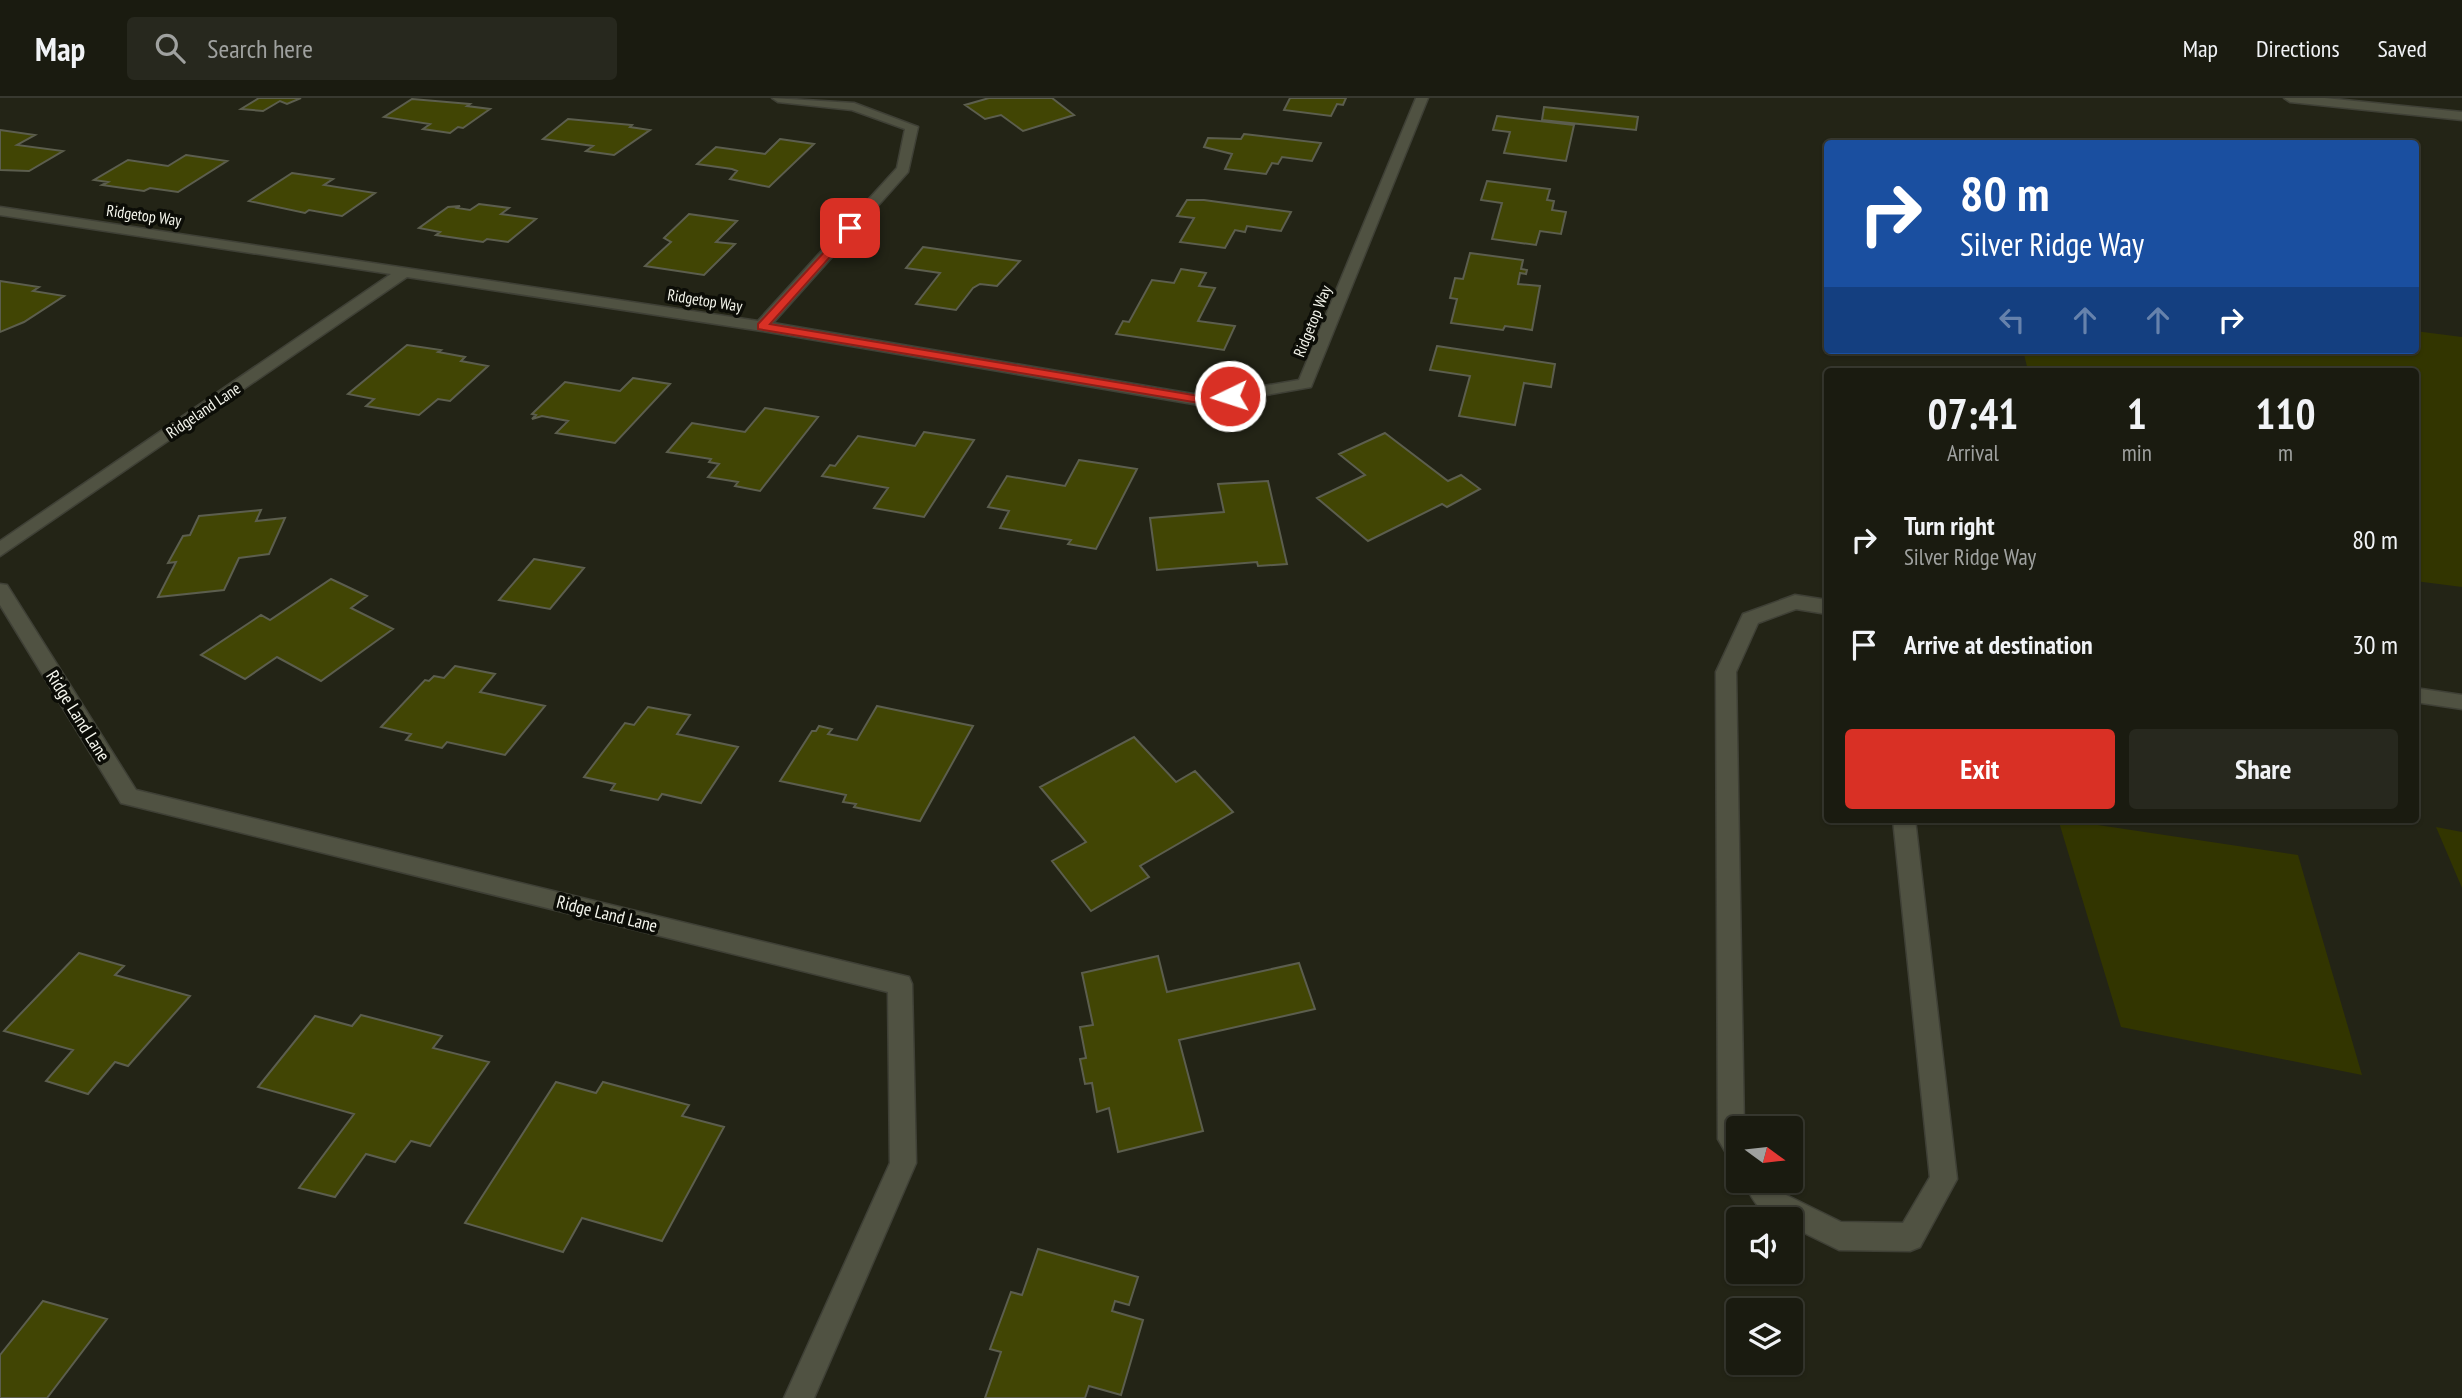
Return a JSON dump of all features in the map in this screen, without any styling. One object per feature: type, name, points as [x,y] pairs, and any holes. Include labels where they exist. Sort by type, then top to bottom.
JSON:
[{"type":"street","points":[[762,326],[903,169],[912,127],[854,107],[778,98]]},
{"type":"street","name":"Ridgetop Way","points":[[0,211],[762,326],[1205,401],[1305,384],[1422,98]]},
{"type":"street","points":[[2290,98],[2462,116]]},
{"type":"street","name":"Ridgeland Lane","points":[[0,550],[406,271]]},
{"type":"street","name":"Ridge Land Lane","points":[[0,590],[129,797],[900,984],[904,1163],[799,1398]]},
{"type":"street","points":[[1731,1116],[1726,672],[1750,619],[1795,602],[1824,607]]},
{"type":"street","points":[[2419,696],[2462,702]]},
{"type":"street","points":[[1765,1194],[1768,1200],[1839,1236],[1910,1237],[1944,1179],[1903,823]]},
{"type":"shaded area","points":[[2419,332],[2462,337],[2462,587],[2419,582],[2419,368],[2027,368],[2024,354],[2419,354]]},
{"type":"shaded area","points":[[2059,823],[2085,823],[2298,855],[2362,1075],[2121,1027]]},
{"type":"shaded area","points":[[2436,827],[2462,832],[2462,888]]},
{"type":"building","points":[[259,98],[301,98],[287,104],[280,101],[263,111],[241,109]]},
{"type":"building","points":[[989,98],[1052,98],[1074,115],[1023,131],[1001,115],[985,119],[965,105]]},
{"type":"building","points":[[1290,98],[1346,98],[1343,105],[1337,104],[1331,116],[1284,110]]},
{"type":"building","points":[[412,99],[470,104],[467,106],[490,109],[463,128],[458,127],[450,133],[423,129],[430,124],[384,117]]},
{"type":"building","points":[[1544,107],[1638,117],[1636,130],[1542,120]]},
{"type":"building","points":[[1497,116],[1574,125],[1566,161],[1504,153],[1510,132],[1493,130]]},
{"type":"building","points":[[568,119],[632,125],[630,127],[650,130],[614,155],[586,151],[593,146],[543,139]]},
{"type":"building","points":[[0,130],[35,135],[17,145],[63,151],[29,171],[0,170]]},
{"type":"building","points":[[1244,134],[1321,143],[1312,161],[1282,157],[1278,164],[1272,163],[1266,174],[1225,169],[1232,154],[1204,147],[1208,138],[1241,139]]},
{"type":"building","points":[[780,139],[814,144],[769,187],[730,179],[737,171],[732,169],[697,164],[716,147],[765,154]]},
{"type":"building","points":[[186,155],[227,161],[178,192],[150,188],[144,191],[102,185],[108,182],[94,180],[128,160],[168,166]]},
{"type":"building","points":[[292,173],[333,179],[324,185],[375,193],[342,216],[309,210],[305,213],[249,201]]},
{"type":"building","points":[[1487,181],[1550,189],[1547,200],[1554,201],[1552,210],[1566,212],[1561,234],[1540,231],[1536,245],[1492,239],[1502,203],[1481,200]]},
{"type":"building","points":[[1187,200],[1291,212],[1281,231],[1247,226],[1245,232],[1235,230],[1225,248],[1180,242],[1194,218],[1177,216]]},
{"type":"building","points":[[479,204],[509,208],[501,214],[536,219],[508,242],[487,239],[483,242],[436,235],[440,232],[419,228],[448,207],[460,206],[457,208],[470,210]]},
{"type":"building","points":[[689,214],[737,221],[716,242],[735,244],[704,275],[645,266],[671,242],[664,238]]},
{"type":"building","points":[[923,247],[1020,261],[997,286],[980,284],[973,288],[956,310],[916,304],[940,273],[906,268]]},
{"type":"building","points":[[1470,253],[1523,260],[1521,269],[1527,270],[1526,274],[1520,273],[1518,284],[1540,286],[1532,330],[1505,326],[1503,330],[1451,323],[1457,299],[1450,298],[1455,278],[1463,279]]},
{"type":"building","points":[[1181,269],[1206,273],[1199,286],[1215,288],[1198,321],[1235,326],[1224,350],[1116,334],[1123,321],[1129,322],[1152,280],[1174,283]]},
{"type":"building","points":[[0,281],[39,287],[33,291],[64,296],[24,322],[0,332]]},
{"type":"building","points":[[407,345],[441,350],[438,352],[465,357],[461,361],[488,366],[450,401],[438,399],[419,415],[366,406],[374,399],[348,394]]},
{"type":"building","points":[[1437,346],[1555,364],[1551,387],[1524,383],[1515,425],[1459,416],[1470,376],[1430,370]]},
{"type":"building","points":[[633,378],[670,384],[615,443],[556,433],[568,421],[542,416],[532,419],[536,415],[532,414],[565,382],[620,391]]},
{"type":"building","points":[[765,408],[818,417],[760,491],[735,486],[738,482],[708,477],[719,464],[709,462],[711,459],[667,452],[692,423],[745,432]]},
{"type":"building","points":[[924,432],[974,440],[924,517],[874,508],[888,488],[822,476],[830,465],[835,466],[858,436],[915,446]]},
{"type":"building","points":[[1385,433],[1448,481],[1461,475],[1480,489],[1447,507],[1442,504],[1368,541],[1317,498],[1365,475],[1339,454]]},
{"type":"building","points":[[1079,460],[1137,469],[1096,549],[1068,544],[1071,540],[1000,528],[1009,511],[988,507],[1007,476],[1065,486]]},
{"type":"building","points":[[1268,481],[1287,564],[1258,566],[1257,562],[1157,570],[1150,518],[1224,512],[1218,484]]},
{"type":"building","points":[[261,510],[256,521],[285,518],[269,554],[239,558],[224,590],[158,597],[176,562],[168,563],[183,536],[190,535],[199,516]]},
{"type":"building","points":[[534,559],[584,568],[550,609],[499,600]]},
{"type":"building","points":[[331,579],[367,596],[351,608],[393,629],[321,681],[277,657],[245,679],[201,655],[261,615],[270,620]]},
{"type":"building","points":[[455,666],[495,674],[480,692],[545,706],[505,755],[447,742],[442,748],[406,740],[411,734],[381,727],[425,680],[429,681],[434,676],[444,678]]},
{"type":"building","points":[[877,706],[973,726],[920,821],[854,807],[856,804],[843,802],[846,795],[780,781],[812,731],[816,731],[819,726],[832,729],[828,734],[857,740]]},
{"type":"building","points":[[648,707],[690,715],[677,734],[738,747],[701,803],[662,794],[658,800],[611,790],[615,784],[584,777],[625,723],[634,725]]},
{"type":"building","points":[[1134,737],[1176,782],[1195,771],[1233,812],[1140,866],[1149,877],[1091,911],[1052,861],[1086,842],[1040,787]]},
{"type":"building","points":[[79,953],[124,966],[115,975],[190,996],[128,1066],[115,1062],[88,1094],[46,1081],[73,1050],[4,1031]]},
{"type":"building","points":[[1158,956],[1167,992],[1299,963],[1315,1009],[1179,1040],[1203,1131],[1118,1152],[1109,1108],[1097,1112],[1092,1083],[1085,1084],[1080,1059],[1086,1058],[1080,1027],[1093,1025],[1082,973]]},
{"type":"building","points":[[361,1015],[442,1036],[433,1048],[489,1062],[430,1146],[411,1141],[395,1162],[366,1154],[335,1197],[299,1188],[354,1114],[258,1087],[315,1016],[352,1026]]},
{"type":"building","points":[[556,1082],[596,1093],[603,1082],[689,1105],[682,1116],[724,1127],[662,1241],[582,1218],[563,1252],[465,1223]]},
{"type":"building","points":[[1038,1249],[1138,1277],[1129,1305],[1115,1301],[1112,1311],[1143,1320],[1121,1395],[1089,1386],[1085,1398],[985,1398],[1001,1352],[990,1349],[1011,1292],[1022,1295]]},
{"type":"building","points":[[43,1301],[107,1319],[47,1398],[0,1398],[0,1355]]},
{"type":"route","points":[[850,228],[762,326],[1205,401],[1230,396]]}]
